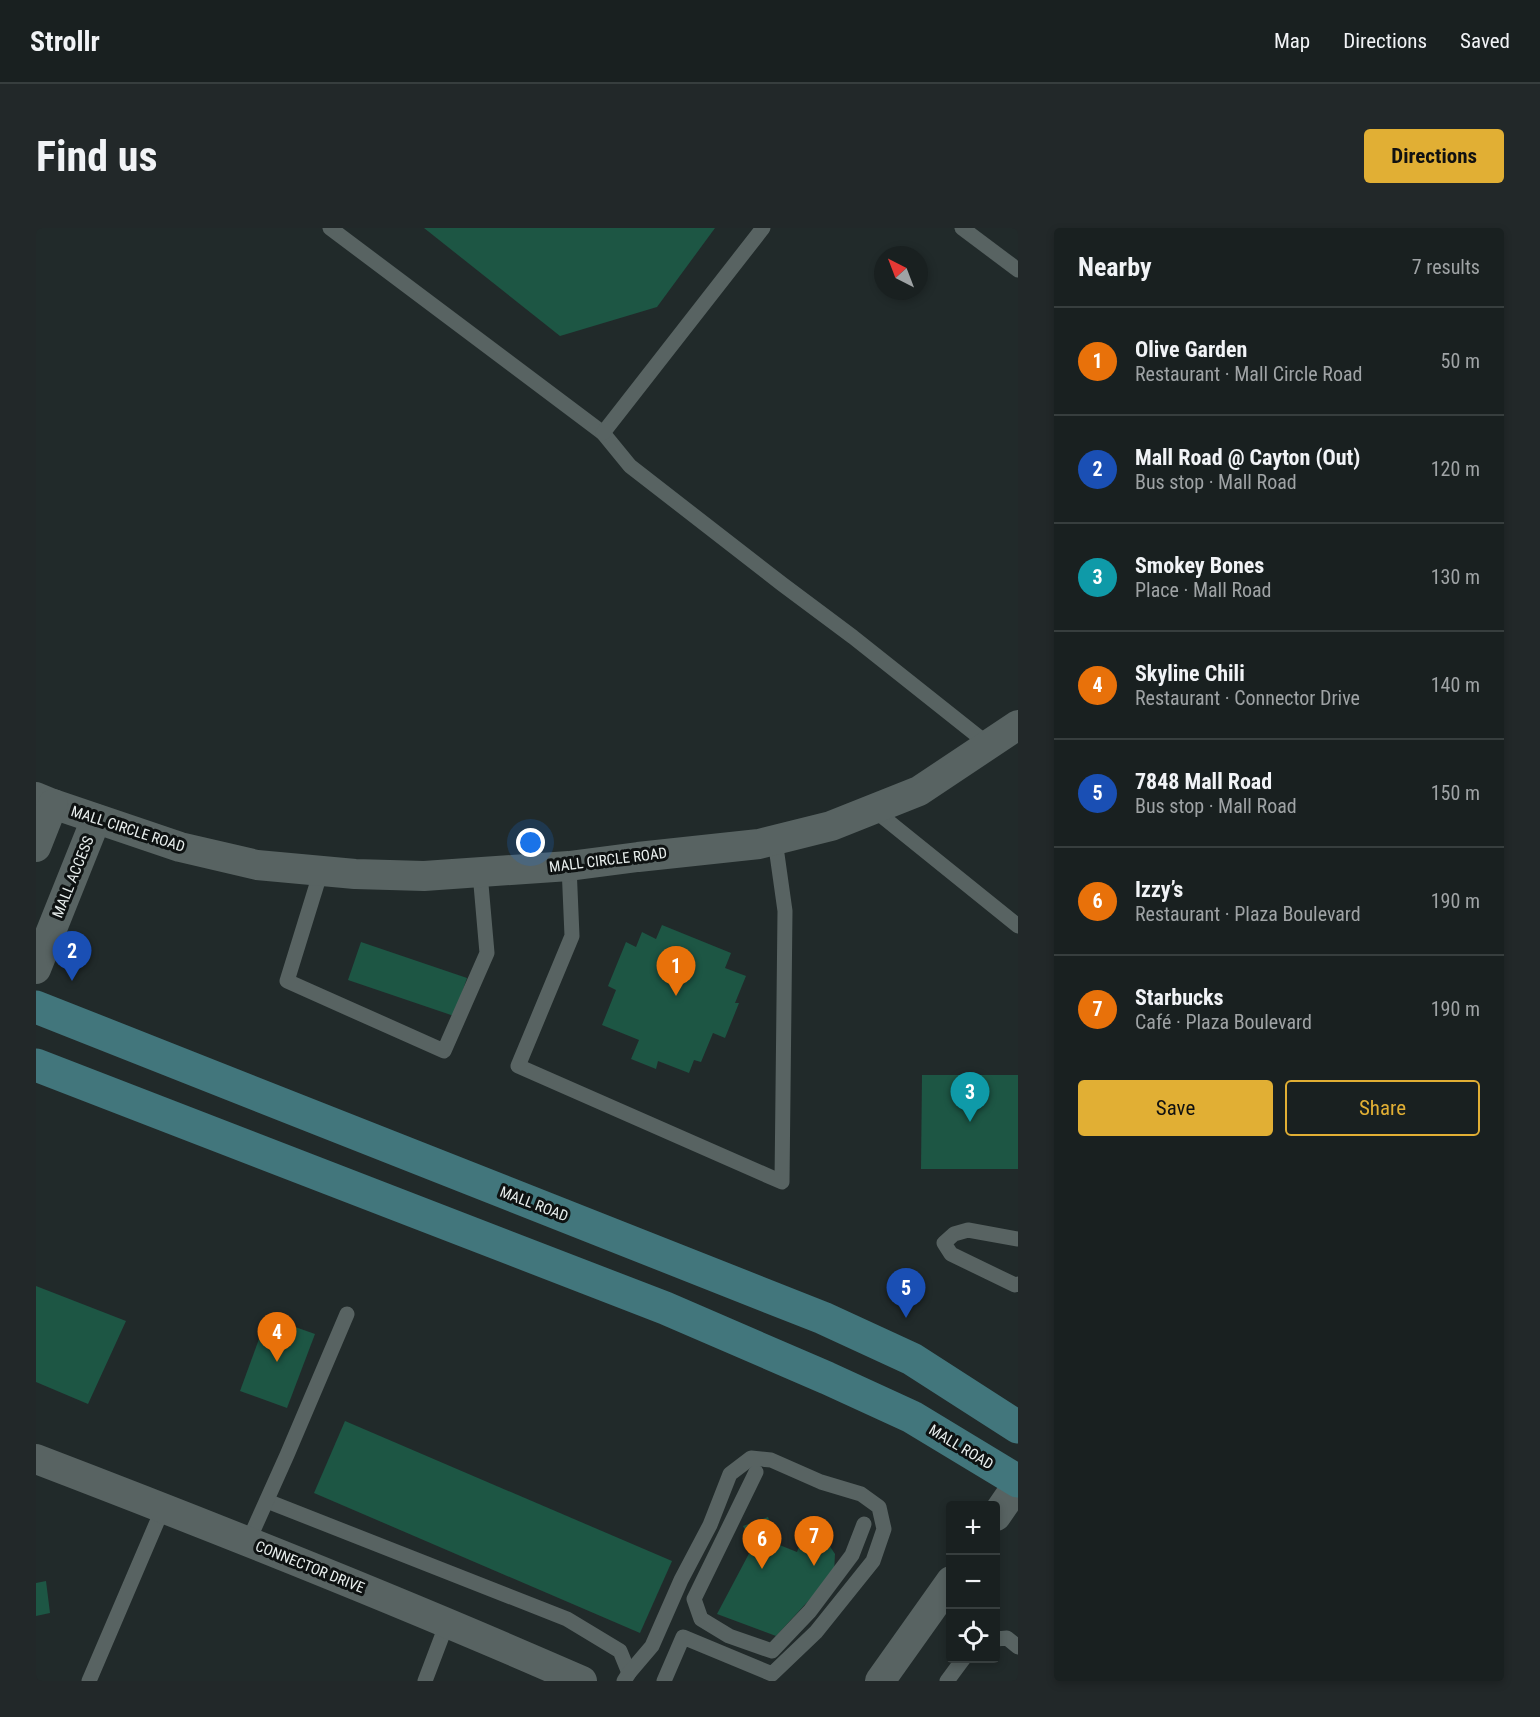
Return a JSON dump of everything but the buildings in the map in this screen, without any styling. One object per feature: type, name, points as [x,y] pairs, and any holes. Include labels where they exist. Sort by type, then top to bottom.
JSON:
[{"type":"main road","name":"MALL ROAD","points":[[36,1007],[823,1318],[912,1359],[1018,1427]]},
{"type":"main road","name":"MALL ROAD","points":[[36,1065],[676,1313],[827,1377],[912,1417],[1018,1483]]},
{"type":"street","name":"MALL CIRCLE ROAD","points":[[45,801],[180,847],[257,864],[355,874],[424,876],[480,873],[569,866],[638,856],[759,844],[831,826],[919,791],[1018,725]]},
{"type":"street","points":[[36,847],[45,801]]},
{"type":"street","name":"MALL ACCESS","points":[[36,969],[96,819]]},
{"type":"street","name":"CONNECTOR DRIVE","points":[[36,1459],[248,1542],[582,1681]]},
{"type":"street","points":[[1000,1510],[1018,1483]]},
{"type":"street","points":[[880,1681],[946,1588]]},
{"type":"lane","points":[[330,228],[603,433],[630,466],[853,637],[989,746]]},
{"type":"lane","points":[[603,433],[763,228]]},
{"type":"lane","points":[[962,228],[1018,270]]},
{"type":"lane","points":[[873,809],[1018,926]]},
{"type":"lane","points":[[569,866],[572,936],[518,1066],[782,1182],[785,911],[776,840]]},
{"type":"lane","points":[[321,871],[287,981],[444,1051],[487,953],[480,873]]},
{"type":"lane","points":[[1018,1239],[968,1230],[954,1234],[944,1243],[951,1254],[1015,1285],[1018,1284]]},
{"type":"lane","points":[[248,1542],[347,1314]]},
{"type":"lane","points":[[626,1677],[652,1646],[681,1580],[710,1525],[730,1474],[751,1458],[771,1461],[821,1482],[861,1494],[879,1508],[884,1530],[873,1561],[816,1632],[772,1674],[683,1637],[664,1681]]},
{"type":"lane","points":[[730,1474],[756,1472],[694,1599],[701,1619],[729,1636],[772,1651],[810,1611],[852,1555],[864,1524],[873,1561]]},
{"type":"lane","points":[[267,1501],[567,1619],[621,1651],[626,1677]]},
{"type":"lane","points":[[89,1681],[163,1508]]},
{"type":"lane","points":[[425,1681],[447,1623]]},
{"type":"lane","points":[[1000,1639],[1007,1638],[1018,1647]]},
{"type":"lane","points":[[947,1681],[961,1663]]},
{"type":"place","name":"Mall Road @ Cayton (Out)","points":[[72,981]]},
{"type":"place","name":"Olive Garden","points":[[676,996]]},
{"type":"place","name":"Smokey Bones","points":[[970,1122]]},
{"type":"place","name":"7848 Mall Road","points":[[906,1318]]},
{"type":"place","name":"Skyline Chili","points":[[277,1362]]},
{"type":"place","name":"Starbucks","points":[[814,1566]]},
{"type":"place","name":"Izzy’s","points":[[762,1569]]}]
